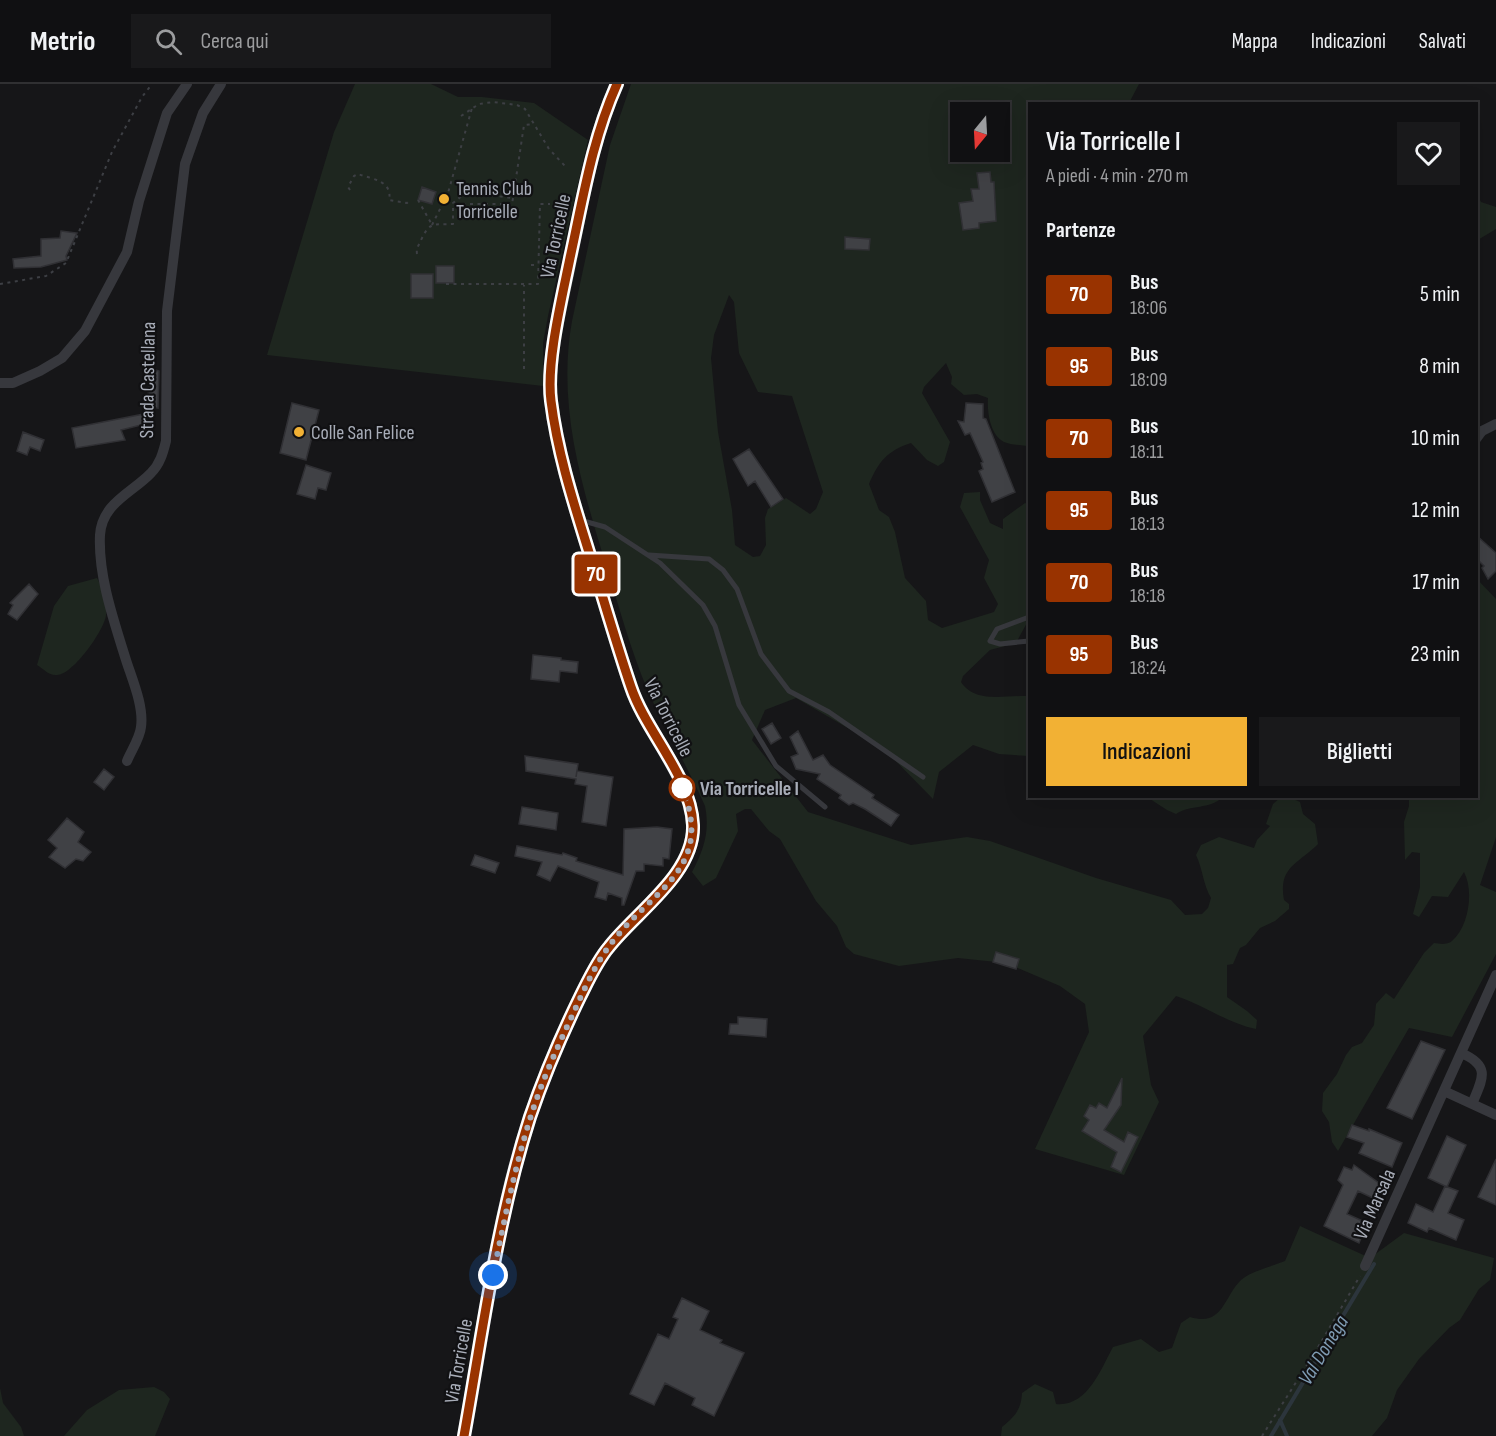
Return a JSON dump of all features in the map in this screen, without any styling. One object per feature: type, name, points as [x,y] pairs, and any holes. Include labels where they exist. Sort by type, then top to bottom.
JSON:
[{"type":"street","points":[[0,383],[13,383],[62,358],[85,331],[127,252],[139,201],[167,113],[187,84]]},
{"type":"street","name":"Strada Castellana","points":[[127,760],[141,727],[132,679],[108,595],[100,533],[105,514],[120,498],[152,473],[162,458],[166,441],[166,311],[185,164],[203,113],[221,84]]},
{"type":"street","name":"Via Torricelle","points":[[464,1436],[509,1198],[530,1118],[557,1047],[581,995],[607,948],[680,869],[690,846],[693,824],[686,797],[672,765],[632,692],[560,452],[550,397],[559,314],[593,150],[603,115],[617,84]]},
{"type":"street","points":[[1478,436],[1482,431],[1496,425]]},
{"type":"street","name":"Via Marsala","points":[[1365,1266],[1496,975]]},
{"type":"street","points":[[1461,1053],[1477,1062],[1482,1071],[1483,1078],[1472,1104]]},
{"type":"street","points":[[1444,1091],[1496,1115]]},
{"type":"lane","points":[[579,519],[605,527],[660,564],[703,605],[715,626],[739,705],[776,766],[825,807]]},
{"type":"lane","points":[[647,555],[709,559],[723,570],[737,589],[761,654],[789,691],[829,712],[923,777]]},
{"type":"lane","points":[[1028,617],[997,629],[990,641],[1000,645],[1028,641]]},
{"type":"path","points":[[0,284],[46,276],[66,263],[112,152],[142,97],[152,84]]},
{"type":"path","points":[[461,116],[479,104],[493,102],[517,105],[525,109],[549,149],[565,166]]},
{"type":"path","points":[[432,225],[448,193],[472,108]]},
{"type":"path","points":[[453,204],[512,204],[524,125],[534,124]]},
{"type":"path","points":[[350,190],[348,188],[351,181],[358,174],[386,185],[389,190],[389,200],[402,204],[411,199]]},
{"type":"path","points":[[417,254],[417,248],[426,228],[432,225],[453,224],[453,204],[472,187],[472,193],[513,198]]},
{"type":"path","points":[[418,200],[432,225]]},
{"type":"path","points":[[446,284],[538,284],[540,204],[550,204]]},
{"type":"path","points":[[531,265],[538,265]]},
{"type":"path","points":[[524,284],[524,369]]},
{"type":"path","name":"Via Marsala","points":[[1262,1436],[1314,1354],[1365,1266]]},
{"type":"shaded area","name":"Tennis Club Torricelle","points":[[355,84],[431,84],[458,97],[482,97],[534,103],[588,140],[543,343],[543,386],[267,355],[334,132]]},
{"type":"shaded area","points":[[631,84],[1139,84],[1130,102],[1028,102],[1028,446],[1007,443],[999,439],[990,423],[988,398],[977,394],[964,395],[951,384],[952,377],[946,363],[924,387],[922,393],[950,442],[944,462],[938,466],[927,460],[911,443],[890,453],[876,469],[869,484],[879,510],[889,517],[895,532],[905,578],[926,601],[928,620],[942,628],[994,612],[998,604],[984,578],[989,560],[960,507],[964,493],[980,492],[980,500],[990,523],[1003,529],[1003,519],[1025,503],[1028,504],[1028,621],[1016,643],[990,650],[963,676],[961,682],[967,689],[983,696],[1028,696],[1028,756],[999,754],[973,745],[939,772],[933,799],[884,749],[796,698],[765,710],[752,740],[808,812],[911,845],[967,837],[990,841],[1096,878],[1171,900],[1185,915],[1202,914],[1208,908],[1211,898],[1196,855],[1201,845],[1219,837],[1254,848],[1257,840],[1270,826],[1266,824],[1273,804],[1280,798],[1291,798],[1300,802],[1303,814],[1315,824],[1318,844],[1287,873],[1283,889],[1284,900],[1289,904],[1289,909],[1275,921],[1260,928],[1246,945],[1240,948],[1233,964],[1227,965],[1227,997],[1257,1020],[1256,1029],[1235,1023],[1176,996],[1143,1036],[1151,1085],[1159,1102],[1124,1175],[1035,1149],[1089,1032],[1085,1004],[1060,986],[1006,963],[958,958],[899,966],[854,954],[846,947],[837,926],[816,901],[780,839],[769,831],[751,809],[745,809],[736,814],[738,831],[716,878],[703,886],[692,872],[705,840],[707,824],[705,806],[648,691],[620,611],[580,473],[567,383],[572,321],[610,145]],"holes":[[[729,295],[734,302],[739,353],[758,392],[792,396],[823,492],[816,509],[810,514],[786,498],[768,509],[765,518],[766,545],[760,556],[753,557],[735,545],[732,510],[718,432],[711,358],[714,335]]]},
{"type":"shaded area","points":[[1478,196],[1481,202],[1496,207],[1496,229],[1478,240]]},
{"type":"shaded area","points":[[97,578],[106,605],[106,615],[100,630],[71,668],[57,675],[49,673],[37,665],[54,606],[68,586]]},
{"type":"shaded area","points":[[1478,580],[1496,599],[1496,837],[1480,885],[1496,892],[1496,954],[1452,1037],[1409,1028],[1338,1151],[1332,1142],[1329,1122],[1322,1111],[1323,1093],[1352,1047],[1362,1043],[1374,1025],[1376,1004],[1386,993],[1394,999],[1424,953],[1434,943],[1446,944],[1452,941],[1458,935],[1466,918],[1469,889],[1464,872],[1448,897],[1432,896],[1419,917],[1413,914],[1420,887],[1420,853],[1412,852],[1405,860],[1404,822],[1409,798],[1478,798]]},
{"type":"shaded area","points":[[1149,798],[1222,798],[1212,804],[1176,814]]},
{"type":"shaded area","points":[[1300,1226],[1370,1258],[1404,1233],[1494,1258],[1490,1280],[1479,1289],[1460,1320],[1419,1359],[1397,1390],[1387,1418],[1372,1436],[1001,1436],[1002,1427],[1019,1408],[1022,1393],[1035,1384],[1053,1392],[1056,1404],[1067,1403],[1076,1400],[1091,1386],[1113,1347],[1141,1339],[1159,1352],[1172,1348],[1181,1323],[1190,1317],[1201,1319],[1216,1314],[1241,1280],[1256,1271],[1285,1261]]},
{"type":"shaded area","points":[[154,1387],[164,1392],[170,1399],[155,1436],[64,1436],[87,1410],[119,1390]]},
{"type":"shaded area","points":[[0,1388],[3,1403],[21,1427],[24,1436],[0,1436]]},
{"type":"building","points":[[990,172],[991,182],[994,182],[996,221],[979,223],[979,228],[963,230],[959,203],[973,201],[971,189],[979,189],[977,173]]},
{"type":"building","points":[[422,187],[436,192],[432,204],[418,200]]},
{"type":"building","points":[[61,231],[77,233],[66,256],[67,260],[41,267],[14,268],[13,259],[41,256],[41,239],[60,238]]},
{"type":"building","points":[[845,237],[870,239],[869,250],[845,249]]},
{"type":"building","points":[[436,266],[454,266],[454,283],[436,283]]},
{"type":"building","points":[[411,274],[433,274],[433,298],[411,298]]},
{"type":"building","points":[[152,369],[159,371],[158,408],[146,406]]},
{"type":"building","name":"Colle San Felice","points":[[292,403],[319,410],[306,460],[280,453]]},
{"type":"building","points":[[966,403],[983,404],[983,418],[986,419],[1015,492],[992,502],[979,471],[983,469],[981,463],[983,462],[970,433],[965,435],[958,421],[964,422]]},
{"type":"building","points":[[144,414],[145,424],[121,430],[125,440],[76,448],[72,428]]},
{"type":"building","points":[[23,432],[44,440],[40,451],[30,447],[27,455],[17,451]]},
{"type":"building","points":[[749,449],[783,499],[771,507],[755,481],[748,486],[733,459]]},
{"type":"building","points":[[306,465],[331,473],[326,490],[318,488],[315,499],[297,494]]},
{"type":"building","points":[[1478,537],[1496,553],[1496,571],[1488,579],[1482,568],[1484,566],[1478,560]]},
{"type":"building","points":[[29,584],[38,594],[17,620],[8,614],[13,605],[10,603]]},
{"type":"building","points":[[533,655],[578,662],[577,673],[560,671],[559,682],[531,679]]},
{"type":"building","points":[[772,723],[781,738],[771,744],[762,729]]},
{"type":"building","points":[[798,731],[813,760],[823,755],[830,765],[874,795],[872,798],[899,815],[891,826],[865,809],[853,803],[849,805],[839,798],[841,795],[817,779],[820,774],[796,769],[791,757],[798,754],[790,737]]},
{"type":"building","points":[[525,756],[578,764],[576,777],[577,771],[613,777],[606,826],[582,822],[587,786],[575,784],[576,779],[526,771]]},
{"type":"building","points":[[104,769],[114,777],[104,790],[94,782]]},
{"type":"building","points":[[522,807],[558,813],[556,830],[519,824]]},
{"type":"building","points":[[67,818],[84,832],[78,842],[91,852],[83,861],[76,859],[65,868],[49,857],[57,848],[48,840]]},
{"type":"building","points":[[657,827],[672,829],[669,859],[663,858],[663,866],[644,864],[644,871],[636,871],[624,905],[622,905],[622,898],[608,893],[606,900],[595,897],[599,882],[558,866],[550,881],[537,875],[542,862],[515,856],[517,846],[562,855],[563,853],[577,858],[576,861],[623,875],[624,829]]},
{"type":"building","points":[[475,855],[499,863],[495,873],[471,865]]},
{"type":"building","points":[[996,952],[1019,959],[1016,969],[993,962]]},
{"type":"building","points":[[738,1017],[767,1019],[766,1037],[729,1034],[730,1024],[738,1024]]},
{"type":"building","points":[[1421,1041],[1445,1050],[1412,1119],[1387,1108]]},
{"type":"building","points":[[1122,1078],[1121,1105],[1104,1130],[1124,1142],[1128,1132],[1138,1137],[1121,1172],[1111,1167],[1117,1152],[1082,1131],[1089,1120],[1084,1116],[1090,1105],[1096,1108],[1099,1103],[1107,1108]]},
{"type":"building","points":[[1352,1125],[1369,1131],[1369,1129],[1402,1143],[1392,1167],[1359,1153],[1364,1143],[1347,1137]]},
{"type":"building","points":[[1447,1136],[1466,1145],[1447,1187],[1428,1178]]},
{"type":"building","points":[[1496,1159],[1496,1205],[1478,1197]]},
{"type":"building","points":[[1354,1165],[1383,1186],[1375,1199],[1358,1191],[1347,1214],[1367,1223],[1359,1243],[1324,1226],[1343,1185],[1338,1180],[1344,1167],[1352,1170]]},
{"type":"building","points":[[1445,1186],[1458,1191],[1448,1213],[1464,1220],[1456,1240],[1429,1228],[1427,1232],[1408,1223],[1416,1204],[1433,1212]]},
{"type":"building","points":[[682,1298],[709,1311],[700,1330],[722,1340],[720,1343],[744,1353],[714,1416],[692,1405],[695,1398],[665,1383],[654,1405],[630,1394],[658,1334],[669,1339],[678,1319],[673,1317]]},
{"type":"waterway","name":"Val Donega","points":[[1271,1436],[1374,1264]]},
{"type":"waterway","points":[[1280,1420],[1287,1436]]},
{"type":"bus line","name":"70","points":[[464,1436],[493,1275],[509,1198],[530,1118],[557,1047],[581,995],[607,948],[680,869],[690,846],[693,824],[686,797],[672,765],[632,692],[574,506],[560,452],[550,397],[559,314],[593,150],[603,115],[617,84]]},
{"type":"place","name":"Tennis Club Torricelle","points":[[444,199]]},
{"type":"place","name":"Colle San Felice","points":[[299,432]]},
{"type":"place","name":"Via Torricelle I","points":[[682,788]]},
{"type":"route","points":[[493,1275],[509,1198],[530,1118],[557,1047],[581,995],[607,948],[680,869],[690,846],[693,824],[679,781],[682,788]]}]
